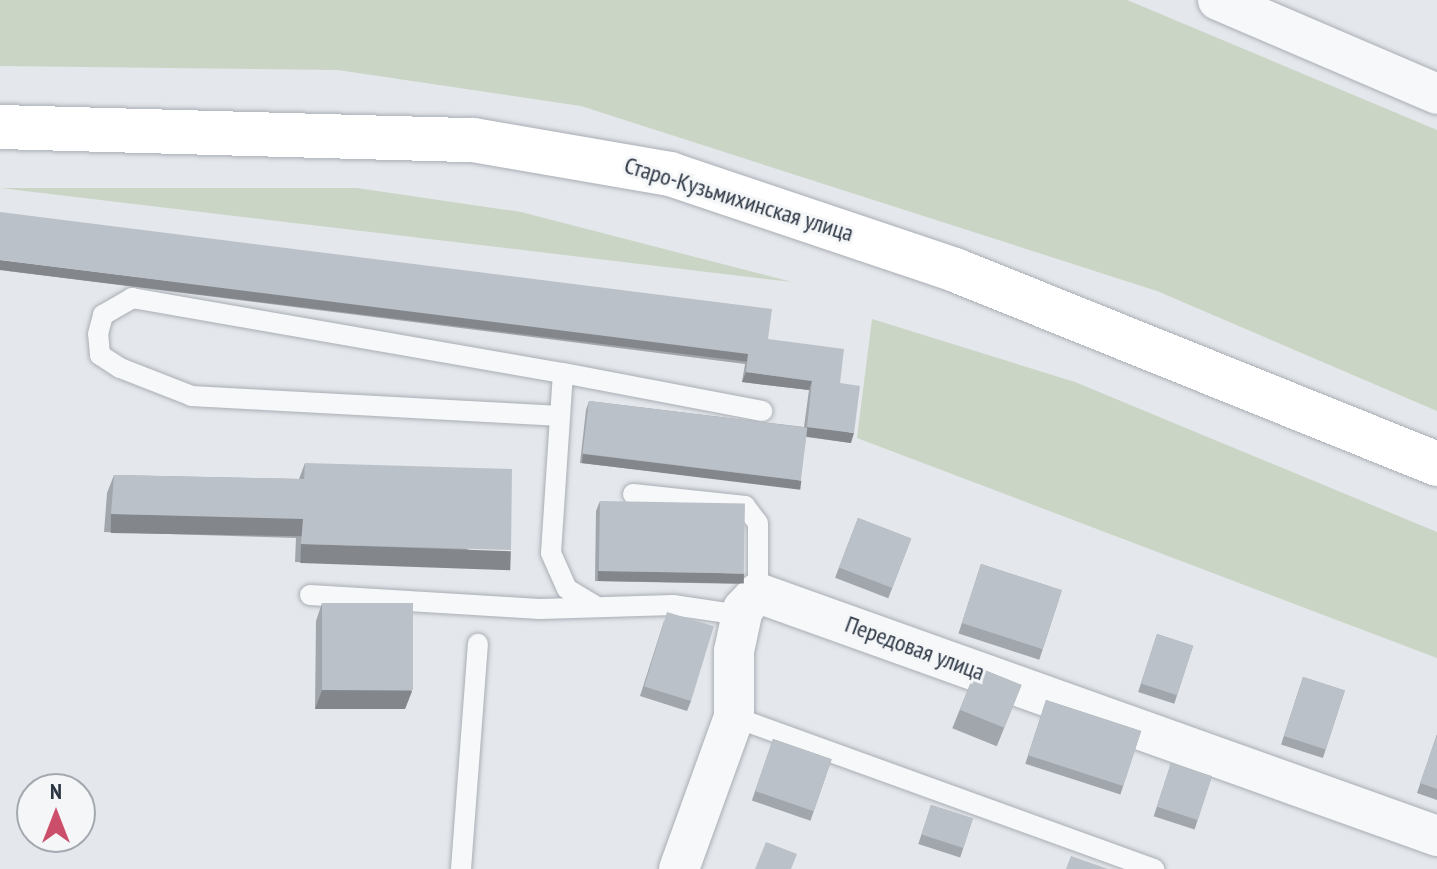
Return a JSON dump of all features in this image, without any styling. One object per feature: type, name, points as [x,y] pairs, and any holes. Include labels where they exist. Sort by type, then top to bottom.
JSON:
[{"type":"main road","name":"Старо-Кузьмихинская улица","points":[[0,127],[473,140],[670,174],[955,270],[1437,464]]},
{"type":"street","points":[[1218,0],[1428,81]]},
{"type":"street","points":[[679,869],[734,717],[734,651],[750,604]]},
{"type":"street","name":"Передовая улица","points":[[750,604],[1437,836]]},
{"type":"lane","points":[[560,416],[192,396],[120,368],[100,355],[98,334],[103,315],[132,298],[762,411]]},
{"type":"lane","points":[[563,373],[551,553],[567,589],[594,605]]},
{"type":"lane","points":[[310,595],[540,609],[594,605],[750,604],[758,523],[745,506],[633,494]]},
{"type":"lane","points":[[461,869],[478,644]]},
{"type":"lane","points":[[734,717],[1154,869]]},
{"type":"green space","points":[[0,0],[1127,0],[1437,130],[1437,411],[1157,291],[581,106],[338,70],[0,66]]},
{"type":"green space","points":[[0,188],[357,188],[521,212],[792,282]]},
{"type":"green space","points":[[872,319],[1075,382],[1437,532],[1437,658],[857,438]]},
{"type":"building","points":[[0,212],[772,309],[768,339],[844,349],[840,383],[860,386],[854,433],[807,427],[812,381],[746,372],[748,354],[0,260]]},
{"type":"building","points":[[589,401],[807,428],[801,480],[583,454]]},
{"type":"building","points":[[305,463],[512,469],[511,550],[301,544],[303,519],[111,514],[114,475],[304,479]]},
{"type":"building","points":[[600,501],[745,504],[744,574],[599,571]]},
{"type":"building","points":[[858,518],[911,538],[892,588],[839,567]]},
{"type":"building","points":[[981,564],[1062,590],[1043,649],[962,623]]},
{"type":"building","points":[[322,603],[413,603],[413,690],[322,690]]},
{"type":"building","points":[[667,612],[714,626],[691,701],[644,687]]},
{"type":"building","points":[[1157,634],[1193,646],[1177,695],[1141,683]]},
{"type":"building","points":[[977,667],[1022,685],[1004,728],[960,710]]},
{"type":"building","points":[[1303,677],[1345,691],[1326,750],[1284,736]]},
{"type":"building","points":[[1046,700],[1141,731],[1123,786],[1028,755]]},
{"type":"building","points":[[1437,735],[1437,789],[1420,783]]},
{"type":"building","points":[[773,739],[832,759],[814,811],[755,791]]},
{"type":"building","points":[[1171,763],[1212,776],[1198,820],[1157,807]]},
{"type":"building","points":[[931,805],[973,819],[963,848],[921,834]]},
{"type":"building","points":[[766,842],[797,854],[791,869],[755,869]]},
{"type":"building","points":[[1071,856],[1108,869],[1066,869]]}]
